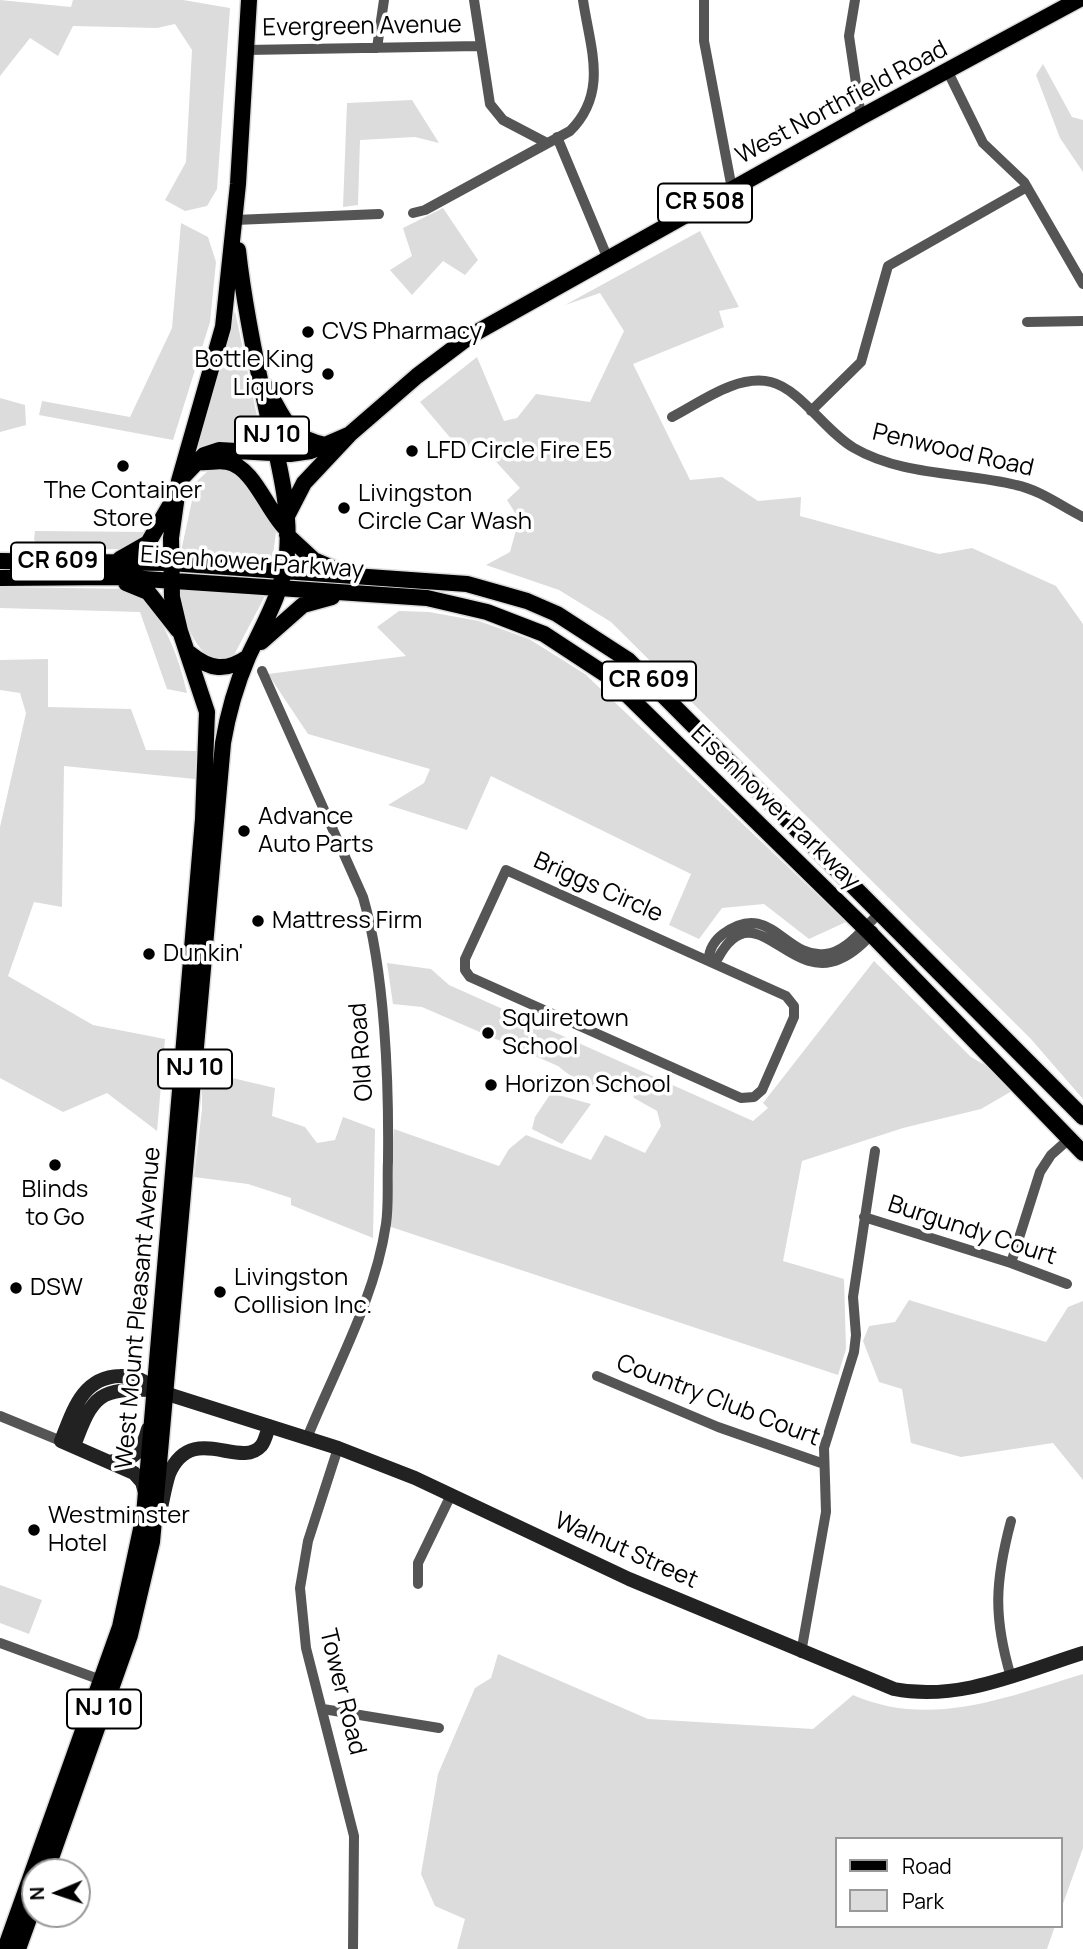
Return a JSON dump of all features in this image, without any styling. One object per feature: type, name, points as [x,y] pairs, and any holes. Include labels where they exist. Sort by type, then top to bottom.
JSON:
[{"type":"main road","name":"NJ 10","points":[[189,653],[180,631],[170,563],[178,488],[223,327],[235,220],[249,0]]},
{"type":"main road","name":"West Northfield Road","points":[[351,434],[417,376],[470,336],[732,188],[1078,0]]},
{"type":"main road","name":"NJ 10","points":[[235,220],[246,312],[276,453],[286,528],[282,580],[250,654]]},
{"type":"main road","points":[[259,376],[290,430],[307,441],[325,445]]},
{"type":"main road","name":"CR 508","points":[[178,488],[204,455],[219,450],[276,453],[311,451],[351,434]]},
{"type":"main road","name":"CR 508","points":[[286,528],[304,483],[351,434]]},
{"type":"main road","points":[[199,462],[225,461],[242,468],[273,516],[314,560],[351,574]]},
{"type":"main road","points":[[178,488],[148,543],[116,569],[148,593],[180,631]]},
{"type":"main road","name":"Eisenhower Parkway","points":[[0,561],[116,569],[171,581],[282,580],[351,574],[467,584],[495,590],[557,614],[628,660],[1083,1118]]},
{"type":"main road","name":"Eisenhower Parkway","points":[[0,578],[170,563],[352,592],[427,598],[487,612],[535,630],[571,649],[608,676],[867,930],[1083,1153]]},
{"type":"main road","points":[[189,653],[203,665],[214,668],[235,666],[303,605],[352,592]]},
{"type":"main road","name":"West Mount Pleasant Avenue","points":[[51,1858],[130,1635],[152,1542],[159,1396],[206,772],[207,712],[189,653]]},
{"type":"main road","name":"West Mount Pleasant Avenue","points":[[5,1949],[127,1605],[146,1497],[159,1396],[223,743],[228,710],[250,654]]},
{"type":"main road","points":[[18,1949],[26,1928]]},
{"type":"street","points":[[377,48],[384,0]]},
{"type":"street","points":[[474,0],[479,47],[490,104],[503,120],[545,142]]},
{"type":"street","points":[[413,213],[425,210],[557,137],[579,122],[592,100],[596,82],[583,0]]},
{"type":"street","points":[[704,0],[704,41],[732,188]]},
{"type":"street","points":[[855,0],[849,36],[861,117]]},
{"type":"street","name":"Evergreen Avenue","points":[[246,50],[479,47]]},
{"type":"street","points":[[948,72],[983,143],[1027,187],[1083,284]]},
{"type":"street","points":[[557,137],[608,258]]},
{"type":"street","points":[[811,411],[861,362],[888,266],[1027,187]]},
{"type":"street","points":[[235,220],[379,214]]},
{"type":"street","points":[[1027,322],[1083,321]]},
{"type":"street","name":"Penwood Road","points":[[672,417],[733,385],[760,381],[782,387],[840,439],[872,458],[897,465],[1017,485],[1083,517]]},
{"type":"street","name":"Old Road","points":[[262,671],[363,897],[372,928],[388,1120],[387,1223],[367,1295],[307,1438]]},
{"type":"street","name":"Briggs Circle","points":[[506,870],[709,961],[786,996],[794,1006],[794,1017],[762,1090],[754,1097],[741,1098],[470,977],[465,970],[465,959],[506,870]]},
{"type":"street","points":[[709,961],[709,953],[718,938],[734,926],[766,925],[798,948],[821,955],[843,948],[867,930],[880,913]]},
{"type":"street","points":[[1011,1263],[1040,1172],[1051,1155],[1069,1139]]},
{"type":"street","points":[[800,1653],[826,1513],[826,1440],[854,1352],[856,1335],[853,1297],[875,1151]]},
{"type":"street","name":"Burgundy Court","points":[[864,1217],[1011,1263],[1067,1284]]},
{"type":"street","name":"Walnut Street","points":[[68,1443],[78,1400],[98,1381],[126,1376],[143,1380],[159,1396],[338,1448],[451,1495],[629,1579],[873,1683],[914,1693],[957,1690],[1083,1653]]},
{"type":"street","name":"Country Club Court","points":[[597,1376],[718,1427],[824,1464]]},
{"type":"street","points":[[111,1461],[126,1460],[141,1449],[159,1396]]},
{"type":"street","points":[[0,1416],[111,1461],[138,1477],[146,1497]]},
{"type":"street","points":[[152,1542],[169,1475],[177,1461],[187,1452],[201,1447],[255,1451],[262,1446],[269,1426]]},
{"type":"street","name":"Tower Road","points":[[338,1448],[308,1541],[300,1588],[306,1648],[354,1836],[353,1949]]},
{"type":"street","points":[[418,1584],[418,1563],[451,1495]]},
{"type":"street","points":[[1011,1521],[996,1588],[999,1638],[1011,1676]]},
{"type":"street","points":[[0,1643],[102,1680]]},
{"type":"street","points":[[323,1709],[439,1728]]},
{"type":"green space","points":[[0,0],[71,7],[73,0],[183,0],[230,8],[217,189],[207,206],[185,211],[165,200],[186,162],[192,50],[175,24],[157,28],[73,26],[58,56],[30,38],[0,76]]},
{"type":"green space","points":[[1043,64],[1072,117],[1083,120],[1083,172],[1060,138],[1036,75]]},
{"type":"green space","points":[[412,100],[439,143],[415,137],[360,140],[358,205],[343,207],[347,103]]},
{"type":"green space","points":[[443,208],[478,260],[465,275],[443,261],[412,295],[390,270],[412,256],[403,228]]},
{"type":"green space","points":[[181,223],[208,237],[216,262],[210,322],[173,440],[39,415],[42,401],[130,417],[172,328]]},
{"type":"green space","points":[[700,231],[739,307],[719,311],[724,327],[633,364],[690,480],[722,477],[758,501],[801,497],[800,516],[939,554],[972,548],[1056,586],[1083,624],[1083,1099],[1030,1038],[611,622],[559,590],[486,565],[510,552],[519,519],[507,500],[520,488],[478,442],[464,454],[420,402],[477,357],[504,421],[517,418],[536,394],[590,402],[624,331],[600,293],[565,305]]},
{"type":"green space","points":[[235,311],[263,445],[223,441],[195,452]]},
{"type":"green space","points":[[0,398],[25,405],[26,425],[0,432]]},
{"type":"green space","points":[[211,468],[236,470],[276,532],[272,563],[180,556],[196,482]]},
{"type":"green space","points":[[35,531],[152,532],[128,549],[43,550],[34,540]]},
{"type":"green space","points":[[0,587],[135,589],[162,623],[187,693],[167,689],[140,612],[0,608]]},
{"type":"green space","points":[[179,589],[265,596],[234,655],[217,662],[194,640],[186,621]]},
{"type":"green space","points":[[399,611],[429,612],[479,621],[529,639],[585,674],[846,922],[809,939],[764,904],[722,908],[699,939],[669,925],[691,874],[491,776],[467,830],[388,805],[424,783],[430,769],[308,734],[268,674],[406,656],[377,627]]},
{"type":"green space","points":[[48,659],[48,707],[131,709],[146,750],[197,751],[195,779],[64,766],[62,907],[34,902],[8,976],[93,1025],[165,1039],[157,1131],[107,1093],[63,1112],[0,1078],[0,827],[26,713],[20,693],[0,690],[0,660]]},
{"type":"green space","points":[[874,961],[971,1057],[990,1068],[1012,1091],[981,1109],[903,1128],[802,1161],[783,1261],[844,1279],[846,1349],[838,1375],[391,1227],[394,1129],[499,1166],[509,1149],[526,1135],[591,1160],[605,1135],[645,1153],[661,1126],[657,1111],[634,1098],[632,1091],[601,1088],[584,1082],[558,1066],[422,1007],[393,1004],[387,963],[431,969],[449,985],[753,1121],[768,1108],[763,1103]]},
{"type":"green space","points":[[202,1071],[275,1088],[272,1116],[305,1127],[317,1143],[335,1140],[343,1117],[375,1129],[373,1238],[291,1205],[291,1198],[248,1184],[194,1177],[202,1109]]},
{"type":"green space","points":[[551,1093],[591,1104],[562,1144],[532,1129],[535,1117]]},
{"type":"green space","points":[[909,1300],[1046,1342],[1068,1307],[1083,1301],[1083,1480],[1053,1443],[961,1457],[911,1443],[902,1389],[879,1382],[863,1341],[869,1326],[895,1322]]},
{"type":"green space","points":[[0,1585],[42,1600],[29,1634],[0,1623]]},
{"type":"green space","points":[[498,1654],[648,1719],[813,1729],[853,1695],[882,1705],[940,1709],[997,1700],[1083,1674],[1083,1848],[1062,1906],[1062,1837],[834,1837],[834,1928],[1054,1928],[1047,1949],[457,1949],[465,1919],[435,1906],[421,1874],[438,1774],[475,1688],[491,1678]]},
{"type":"place","name":"CVS Pharmacy","points":[[308,332]]},
{"type":"place","name":"Bottle King Liquors","points":[[328,374]]},
{"type":"place","name":"LFD Circle Fire E5","points":[[412,451]]},
{"type":"place","name":"The Container Store","points":[[123,466]]},
{"type":"place","name":"Livingston Circle Car Wash","points":[[344,508]]},
{"type":"place","name":"Advance Auto Parts","points":[[244,831]]},
{"type":"place","name":"Mattress Firm","points":[[258,921]]},
{"type":"place","name":"Dunkin'","points":[[149,954]]},
{"type":"place","name":"Squiretown School","points":[[488,1033]]},
{"type":"place","name":"Horizon School","points":[[491,1085]]},
{"type":"place","name":"Blinds to Go","points":[[55,1165]]},
{"type":"place","name":"DSW","points":[[16,1288]]},
{"type":"place","name":"Livingston Collision Inc.","points":[[220,1292]]},
{"type":"place","name":"Westminster Hotel","points":[[34,1530]]}]
